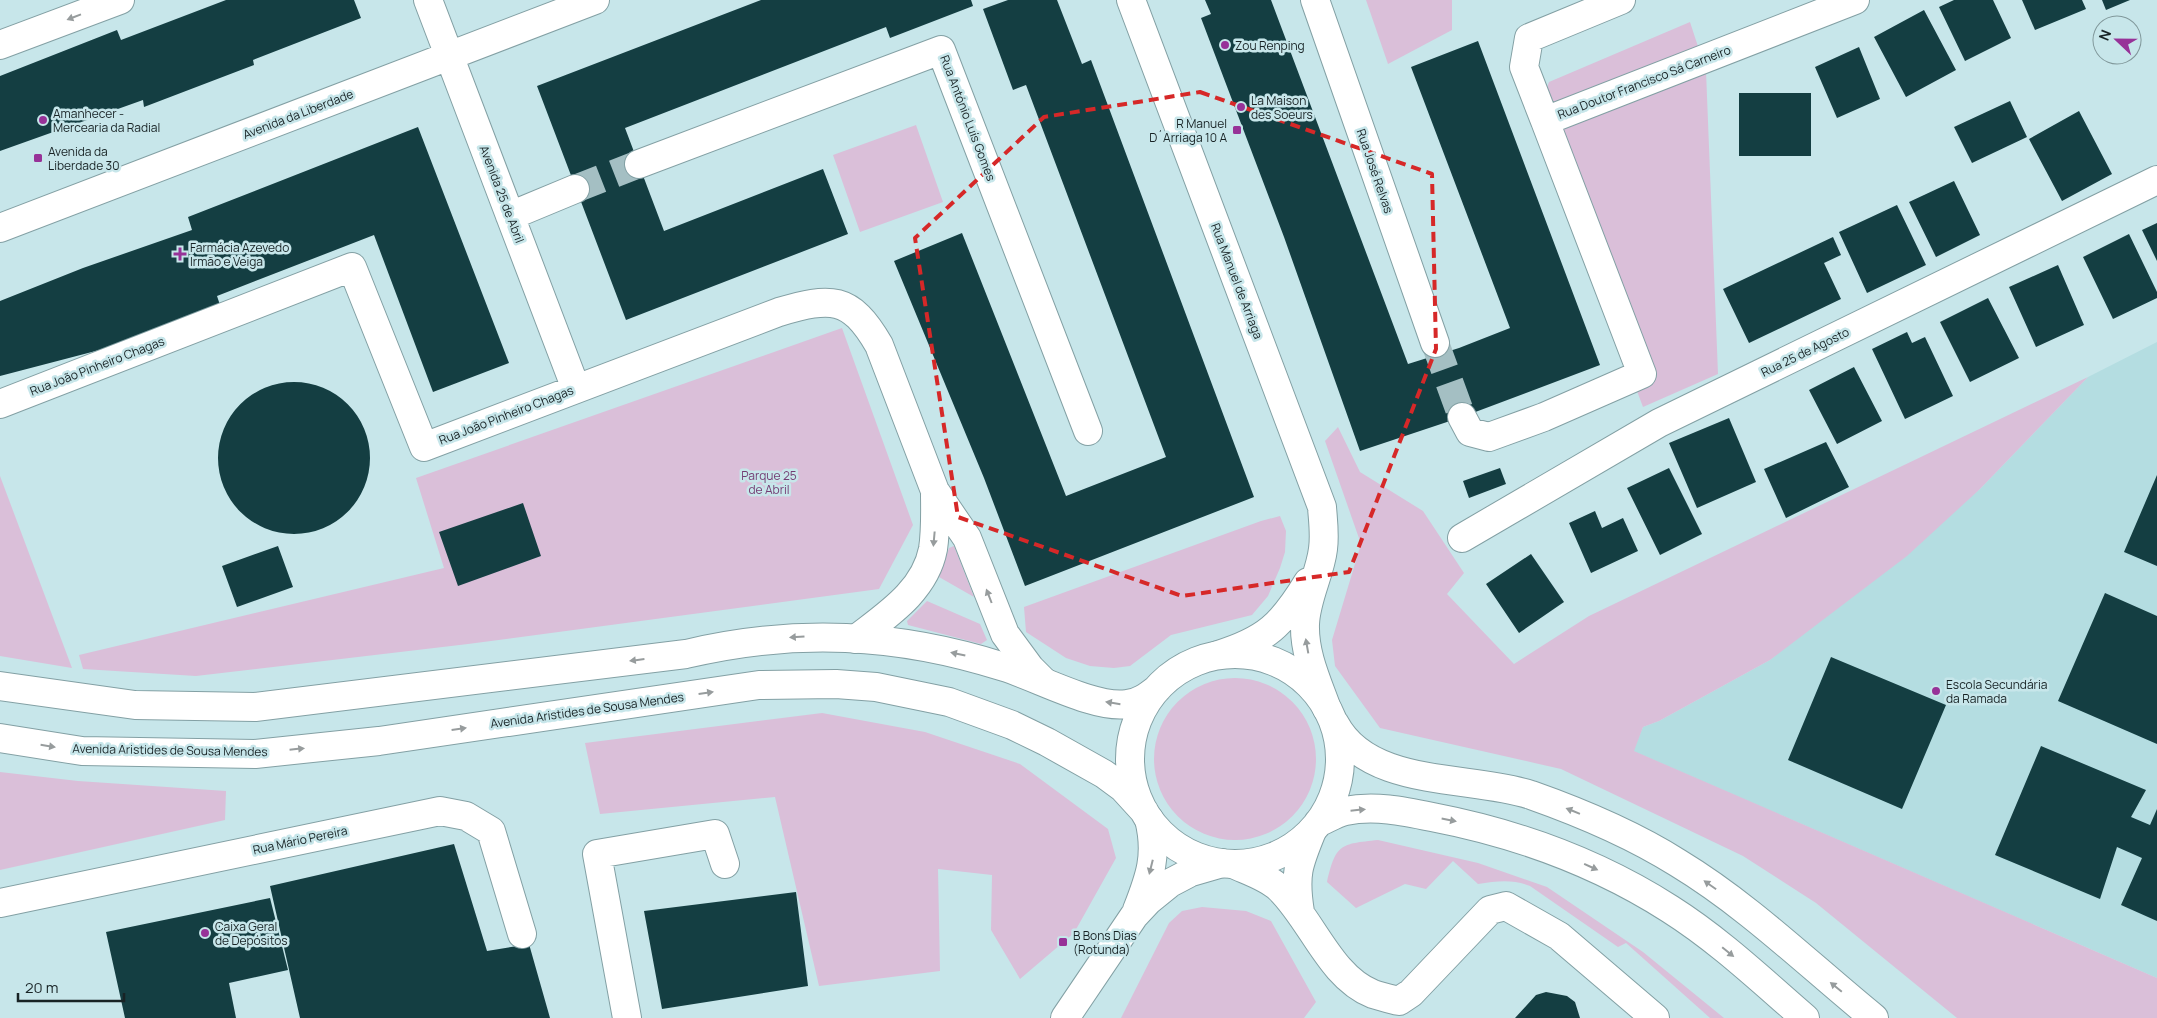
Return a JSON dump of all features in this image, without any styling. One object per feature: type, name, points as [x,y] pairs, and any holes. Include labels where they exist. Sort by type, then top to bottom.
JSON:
[{"type":"street","points":[[0,45],[120,0]]},
{"type":"street","name":"Avenida 25 de Abril","points":[[428,0],[576,389]]},
{"type":"street","name":"Avenida da Liberdade","points":[[0,228],[595,0]]},
{"type":"street","name":"Rua Manuel de Arriaga","points":[[1131,0],[1322,507],[1323,551],[1305,622],[1305,639],[1310,662],[1330,713]]},
{"type":"street","name":"Rua José Relvas","points":[[1315,0],[1435,342]]},
{"type":"street","points":[[1545,121],[1524,67],[1529,38],[1621,0]]},
{"type":"street","name":"Rua Doutor Francisco Sá Carneiro","points":[[1462,417],[1470,432],[1488,438],[1642,374],[1545,121],[1855,0]]},
{"type":"street","name":"Rua António Luís Gomes","points":[[639,164],[941,50],[1088,431]]},
{"type":"street","name":"Rua 25 de Agosto","points":[[1462,538],[1659,423],[2157,180]]},
{"type":"street","points":[[510,216],[576,189]]},
{"type":"street","name":"Rua João Pinheiro Chagas","points":[[0,404],[352,268],[424,447],[779,312],[821,301],[838,303],[854,311],[868,326],[879,345],[935,491],[966,538],[1006,634],[1030,668],[1043,681]]},
{"type":"street","name":"Rua João Pinheiro Chagas","points":[[856,639],[908,597],[920,582],[933,551],[935,491]]},
{"type":"street","name":"Rua Manuel de Arriaga","points":[[1157,689],[1186,667],[1264,636],[1281,622],[1295,604],[1318,566]]},
{"type":"street","points":[[0,686],[135,705],[255,707],[686,654],[722,646],[776,639],[824,636],[879,640],[967,656],[1085,697],[1114,704],[1126,705],[1136,702],[1157,689]]},
{"type":"street","points":[[1218,655],[1259,656],[1284,665],[1308,684],[1330,713],[1350,745],[1382,765],[1410,773],[1490,785],[1528,794],[1602,823],[1642,842],[1680,864],[1763,925],[1874,1018]]},
{"type":"street","name":"Avenida Aristides de Sousa Mendes","points":[[0,738],[82,751],[255,754],[379,741],[759,685],[836,684],[876,687],[949,702],[1012,725],[1047,742],[1104,774],[1123,788],[1165,837],[1182,850],[1198,857],[1227,864]]},
{"type":"street","points":[[1134,916],[1154,860],[1153,838],[1132,780],[1132,739],[1139,716],[1157,689]]},
{"type":"street","points":[[1300,912],[1296,885],[1300,861],[1315,827],[1332,800],[1339,774],[1340,754],[1336,731],[1330,713]]},
{"type":"street","points":[[1065,1018],[1134,916],[1149,900],[1170,883],[1191,872],[1227,864],[1261,861],[1275,856],[1293,846],[1315,827],[1344,811],[1386,809],[1464,823],[1499,832],[1546,848],[1625,883],[1669,908],[1700,929],[1805,1018]]},
{"type":"street","name":"Rua Mário Pereira","points":[[0,903],[440,811],[466,816],[491,831],[522,934]]},
{"type":"street","points":[[627,1018],[597,854],[715,834],[725,864]]},
{"type":"street","points":[[1227,864],[1265,878],[1279,887],[1300,912],[1328,957],[1348,977],[1372,993],[1399,1001],[1411,993],[1490,910],[1506,906],[1559,936],[1655,1018]]},
{"type":"highlighted area","points":[[1200,92],[1432,174],[1436,349],[1349,572],[1182,596],[958,517],[915,238],[1044,117]]},
{"type":"shaded area","name":"Escola Secundária da Ramada","points":[[2157,342],[2157,978],[1633,751],[1643,727],[1659,721],[1770,660],[1980,489],[2088,377]]},
{"type":"green space","points":[[1366,0],[1452,0],[1452,30],[1388,64]]},
{"type":"green space","points":[[1690,22],[1706,71],[1718,374],[1643,407],[1535,120],[1549,82]]},
{"type":"green space","points":[[916,125],[943,202],[860,232],[833,155]]},
{"type":"green space","name":"Parque 25 de Abril","points":[[842,328],[913,525],[879,589],[468,644],[196,676],[83,669],[79,655],[444,568],[416,478]]},
{"type":"green space","points":[[2088,377],[1980,489],[1907,556],[1770,660],[1659,721],[1643,727],[1634,751],[2157,978],[2157,1018],[1957,1018],[1816,903],[1743,856],[1561,769],[1380,728],[1335,666],[1332,640],[1361,544],[1325,441],[1338,427],[1360,472],[1423,511],[1464,573],[1447,594],[1514,664],[1589,616]]},
{"type":"green space","points":[[0,476],[72,668],[0,656]]},
{"type":"green space","points":[[1280,516],[1286,531],[1285,552],[1268,596],[1252,615],[1171,635],[1130,666],[1114,668],[1090,666],[1066,658],[1026,632],[1024,607],[1261,521]]},
{"type":"green space","points":[[954,546],[974,597],[939,577],[949,548]]},
{"type":"green space","points":[[927,601],[980,624],[987,640],[981,644],[908,625],[907,621]]},
{"type":"green space","points":[[1243,678],[1259,681],[1273,687],[1298,708],[1307,721],[1313,735],[1316,759],[1315,775],[1307,797],[1286,822],[1273,831],[1259,837],[1227,840],[1211,837],[1197,831],[1172,810],[1163,797],[1157,783],[1154,751],[1157,735],[1163,721],[1184,696],[1197,687],[1211,681]]},
{"type":"green space","points":[[822,713],[925,732],[1020,764],[1108,829],[1116,858],[1074,933],[1020,979],[991,930],[992,875],[938,869],[940,971],[819,986],[775,797],[600,814],[585,743]]},
{"type":"green space","points":[[0,772],[78,781],[226,791],[225,820],[0,870]]},
{"type":"green space","points":[[1378,840],[1478,863],[1547,887],[1643,952],[1724,1018],[1710,1018],[1626,943],[1618,947],[1530,886],[1505,881],[1478,884],[1453,861],[1426,889],[1405,884],[1356,908],[1327,882],[1330,869],[1337,853],[1342,848],[1355,843]]},
{"type":"green space","points":[[1202,907],[1246,911],[1271,921],[1316,1002],[1304,1018],[1121,1018],[1169,923],[1182,911]]},
{"type":"building","points":[[226,0],[354,0],[361,18],[253,60],[254,65],[144,107],[143,100],[0,151],[0,76],[117,30],[121,40]]},
{"type":"building","points":[[761,0],[971,0],[973,6],[890,38],[886,27],[625,128],[664,231],[823,169],[848,234],[626,320],[537,86]]},
{"type":"building","points":[[1008,0],[1057,0],[1082,64],[1091,60],[1254,497],[1025,586],[984,478],[894,261],[962,233],[1066,496],[1166,457],[1026,85],[1013,90],[983,9]]},
{"type":"building","points":[[1205,0],[1271,0],[1408,364],[1459,348],[1510,328],[1411,67],[1478,41],[1600,365],[1462,417],[1360,451],[1284,237],[1201,18],[1211,14]]},
{"type":"building","points":[[1954,0],[1993,0],[2011,38],[1965,61],[1939,7]]},
{"type":"building","points":[[2022,0],[2082,0],[2086,9],[2035,30]]},
{"type":"building","points":[[2102,0],[2130,0],[2106,10]]},
{"type":"building","points":[[1924,10],[1956,70],[1906,97],[1874,37]]},
{"type":"building","points":[[1859,47],[1880,99],[1837,118],[1815,67]]},
{"type":"building","points":[[1739,93],[1811,93],[1811,156],[1739,156]]},
{"type":"building","points":[[2010,101],[2027,137],[1972,163],[1954,127]]},
{"type":"building","points":[[2079,111],[2112,174],[2062,201],[2029,139]]},
{"type":"building","points":[[418,127],[509,363],[433,392],[374,235],[217,296],[221,308],[111,347],[0,376],[0,301],[83,268],[192,230],[188,217]]},
{"type":"building","points":[[1954,181],[1980,235],[1936,257],[1909,202]]},
{"type":"building","points":[[1897,205],[1926,265],[1867,293],[1839,232]]},
{"type":"building","points":[[2157,223],[2157,261],[2142,230]]},
{"type":"building","points":[[2129,234],[2157,292],[2157,298],[2113,319],[2083,257]]},
{"type":"building","points":[[1833,237],[1841,255],[1824,263],[1841,299],[1749,343],[1723,289]]},
{"type":"building","points":[[2058,265],[2084,325],[2036,347],[2009,287]]},
{"type":"building","points":[[1988,298],[2019,358],[1970,382],[1940,322]]},
{"type":"building","points":[[1907,332],[1912,343],[1925,337],[1953,396],[1905,419],[1872,349]]},
{"type":"building","points":[[1854,367],[1882,421],[1837,444],[1809,390]]},
{"type":"building","points":[[294,382],[323,388],[348,404],[364,429],[370,458],[364,487],[348,512],[323,528],[294,534],[265,528],[240,512],[224,487],[218,458],[224,429],[240,404],[265,388]]},
{"type":"building","points":[[1729,418],[1756,482],[1697,508],[1669,443]]},
{"type":"building","points":[[1826,442],[1849,487],[1786,518],[1764,469]]},
{"type":"building","points":[[1500,468],[1506,484],[1469,498],[1463,481]]},
{"type":"building","points":[[1669,468],[1702,534],[1660,555],[1627,488]]},
{"type":"building","points":[[2157,475],[2157,566],[2124,552]]},
{"type":"building","points":[[523,503],[541,556],[458,586],[439,532]]},
{"type":"building","points":[[1595,511],[1602,528],[1623,518],[1638,551],[1591,573],[1569,523]]},
{"type":"building","points":[[278,546],[293,587],[237,607],[222,566]]},
{"type":"building","points":[[1531,554],[1564,602],[1519,633],[1486,584]]},
{"type":"building","points":[[2105,593],[2157,616],[2157,744],[2058,701]]},
{"type":"building","points":[[1831,657],[1946,705],[1902,809],[1788,760]]},
{"type":"building","points":[[2041,746],[2146,790],[2131,817],[2150,825],[2157,809],[2157,921],[2121,905],[2142,858],[2117,847],[2100,899],[1995,855]]},
{"type":"building","points":[[454,844],[487,951],[529,944],[550,1018],[300,1018],[270,886]]},
{"type":"building","points":[[796,892],[808,986],[662,1009],[644,911]]},
{"type":"building","points":[[270,898],[288,970],[229,983],[236,1018],[125,1018],[106,932]]},
{"type":"building","points":[[1546,992],[1567,996],[1575,1002],[1580,1018],[1515,1018],[1536,995]]},
{"type":"tunnel","points":[[575,189],[639,164]]},
{"type":"tunnel","points":[[1435,343],[1462,417]]},
{"type":"place","name":"Zou Renping","points":[[1225,45]]},
{"type":"place","name":"La Maison des Soeurs","points":[[1241,107]]},
{"type":"place","name":"Amanhecer - Mercearia da Radial","points":[[43,120]]},
{"type":"place","name":"R Manuel D´Arriaga 10 A","points":[[1237,130]]},
{"type":"place","name":"Avenida da Liberdade 30","points":[[38,158]]},
{"type":"place","name":"Farmácia Azevedo Irmão e Veiga","points":[[180,254]]},
{"type":"place","name":"Escola Secundária da Ramada","points":[[1936,691]]},
{"type":"place","name":"Caixa Geral de Depósitos","points":[[205,933]]},
{"type":"place","name":"B Bons Dias (Rotunda)","points":[[1063,942]]}]
